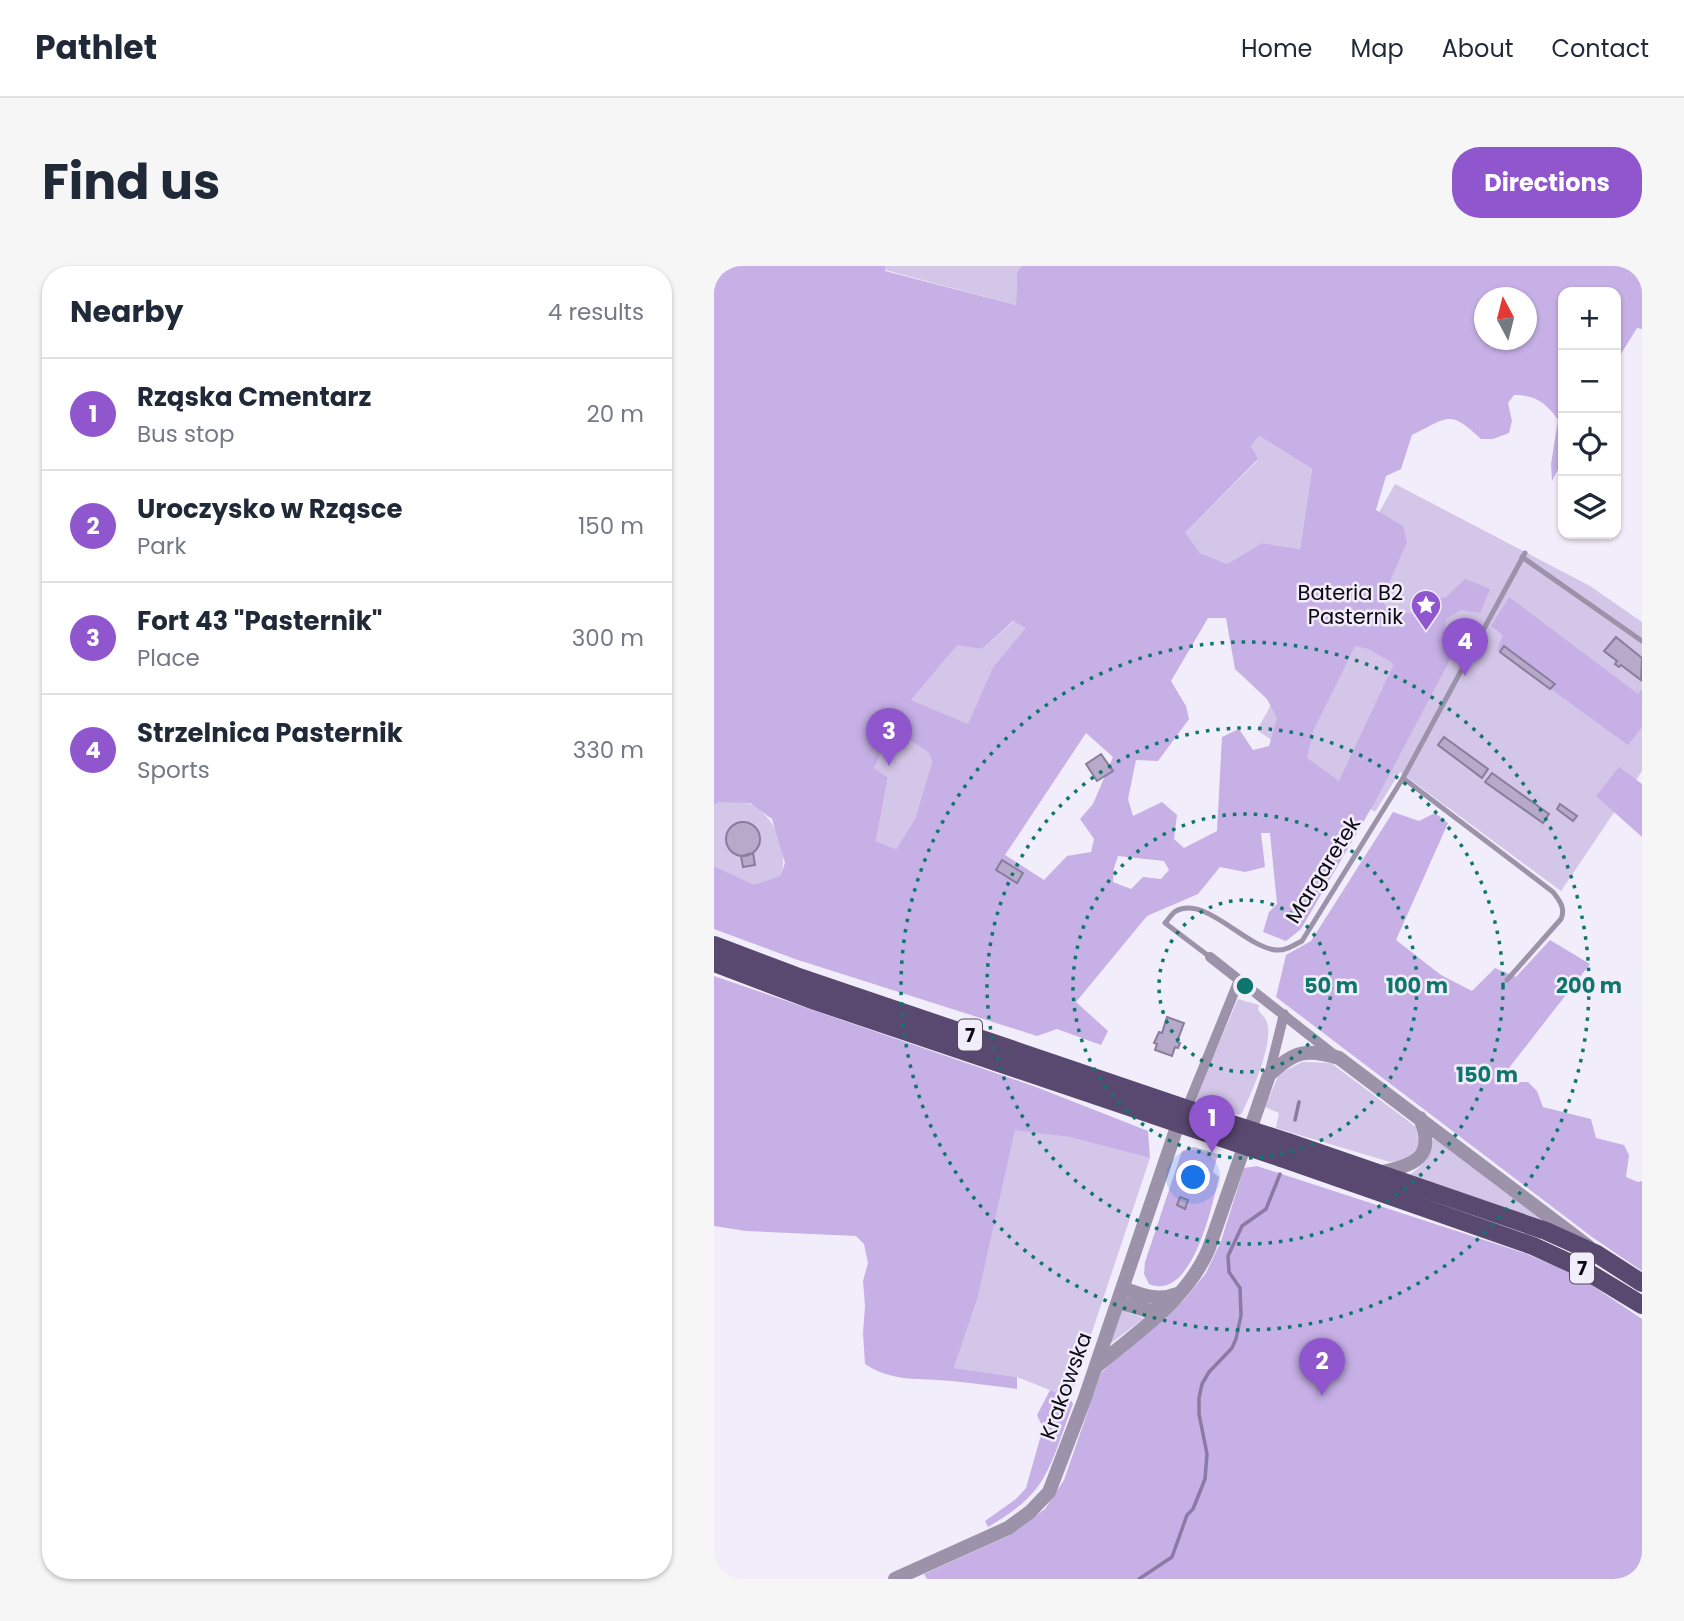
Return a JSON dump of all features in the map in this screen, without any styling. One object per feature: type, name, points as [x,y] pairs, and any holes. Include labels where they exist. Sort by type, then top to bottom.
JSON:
[{"type":"main road","name":"7","points":[[714,945],[1183,1116],[1284,1150],[1564,1258],[1642,1305]]},
{"type":"main road","name":"7","points":[[714,963],[816,1001],[1183,1116]]},
{"type":"main road","name":"7","points":[[1284,1150],[1375,1174],[1546,1231],[1597,1254],[1642,1283]]},
{"type":"street","name":"Margaretek","points":[[1210,957],[1339,1058]]},
{"type":"street","points":[[1183,1116],[1239,980]]},
{"type":"street","points":[[1096,1367],[1161,1311],[1197,1272],[1209,1248],[1269,1075],[1284,1014]]},
{"type":"street","points":[[1269,1075],[1286,1059],[1304,1052],[1315,1051],[1339,1058],[1597,1254]]},
{"type":"street","name":"Krakowska","points":[[894,1579],[1008,1528],[1038,1505],[1049,1492],[1096,1367],[1183,1116]]},
{"type":"street","points":[[1375,1174],[1406,1166],[1422,1155],[1426,1149],[1427,1137],[1419,1117]]},
{"type":"street","points":[[1121,1295],[1167,1299],[1179,1294]]},
{"type":"street","points":[[1121,1295],[1149,1311],[1161,1311]]},
{"type":"lane","name":"Margaretek","points":[[1210,957],[1165,923],[1175,911],[1191,908],[1210,914],[1248,940],[1275,950],[1302,941],[1403,778],[1524,555],[1642,641]]},
{"type":"lane","points":[[1403,778],[1553,891],[1560,902],[1563,909],[1561,919],[1507,980]]},
{"type":"shaded area","points":[[714,266],[885,266],[885,271],[1016,305],[1017,272],[1022,266],[1642,266],[1642,329],[1637,328],[1621,354],[1621,287],[1558,287],[1558,420],[1549,408],[1539,401],[1528,396],[1514,395],[1508,403],[1512,421],[1509,433],[1493,439],[1481,439],[1462,423],[1442,420],[1412,435],[1401,469],[1386,476],[1376,510],[1403,526],[1407,542],[1382,599],[1387,609],[1413,614],[1431,600],[1446,597],[1465,579],[1490,589],[1480,613],[1461,610],[1446,619],[1444,640],[1455,650],[1376,800],[1301,929],[1286,941],[1263,932],[1269,912],[1277,904],[1270,833],[1261,833],[1265,867],[1245,872],[1220,867],[1198,894],[1147,916],[1076,1002],[1108,1031],[1101,1045],[1057,1029],[1037,1036],[795,959],[714,929],[714,866],[754,885],[780,876],[785,863],[772,819],[750,803],[719,802],[714,805]],"holes":[[[1259,436],[1312,469],[1300,549],[1262,543],[1227,564],[1200,553],[1185,533],[1258,459],[1251,446]],[[1208,618],[1226,618],[1235,669],[1267,699],[1277,718],[1269,746],[1253,750],[1239,729],[1222,737],[1217,831],[1184,848],[1174,839],[1177,815],[1162,802],[1133,816],[1128,799],[1136,760],[1158,761],[1189,719],[1186,706],[1171,681]],[[1013,621],[1026,628],[993,667],[968,724],[911,700],[957,645],[982,649]],[[1355,646],[1369,649],[1394,664],[1339,781],[1307,758],[1313,731]],[[893,728],[929,753],[932,762],[915,819],[896,849],[876,841],[888,778],[874,768]],[[1086,733],[1113,757],[1093,804],[1080,819],[1094,839],[1091,852],[1067,856],[1044,880],[1005,855]],[[1118,856],[1164,861],[1169,870],[1161,879],[1143,877],[1131,889],[1113,882]]]},
{"type":"shaded area","points":[[885,266],[1022,266],[1017,273],[1016,305],[885,270]]},
{"type":"shaded area","points":[[1558,420],[1558,470],[1552,481],[1551,464]]},
{"type":"shaded area","points":[[1259,436],[1312,469],[1300,549],[1262,543],[1227,564],[1200,553],[1184,534],[1258,460],[1251,446]]},
{"type":"shaded area","points":[[1395,484],[1590,586],[1642,622],[1642,771],[1561,891],[1400,772],[1375,812],[1257,730]]},
{"type":"shaded area","points":[[1509,597],[1638,694],[1642,689],[1642,727],[1628,745],[1497,650],[1503,635],[1491,626]]},
{"type":"shaded area","points":[[1014,621],[1027,628],[993,667],[968,725],[911,700],[957,644],[982,649]]},
{"type":"shaded area","points":[[893,727],[929,753],[932,762],[915,819],[896,849],[876,841],[888,779],[873,768]]},
{"type":"shaded area","points":[[1619,767],[1642,784],[1642,837],[1596,796]]},
{"type":"shaded area","points":[[719,802],[748,803],[760,810],[774,826],[782,846],[783,866],[780,876],[754,886],[714,866],[714,805]]},
{"type":"shaded area","points":[[1393,812],[1419,821],[1435,813],[1448,823],[1396,940],[1441,975],[1472,991],[1495,968],[1516,977],[1550,940],[1590,964],[1505,1073],[1518,1082],[1528,1082],[1537,1091],[1543,1107],[1591,1119],[1596,1138],[1624,1145],[1629,1155],[1626,1177],[1642,1181],[1642,1271],[1592,1237],[1276,997],[1286,955],[1311,941]]},
{"type":"shaded area","points":[[714,976],[1036,1087],[1148,1131],[1150,1158],[1069,1137],[1015,1130],[978,1297],[954,1368],[1017,1377],[1017,1389],[895,1376],[865,1364],[863,1281],[868,1263],[864,1244],[856,1236],[746,1231],[714,1226]]},
{"type":"shaded area","points":[[1238,999],[1259,1005],[1258,1010],[1266,1021],[1268,1032],[1260,1068],[1239,1115],[1197,1103],[1197,1094]]},
{"type":"shaded area","points":[[1302,1062],[1331,1063],[1416,1127],[1419,1145],[1409,1159],[1390,1162],[1276,1128],[1279,1113],[1265,1107],[1279,1074]]},
{"type":"shaded area","points":[[1015,1129],[1069,1137],[1150,1158],[1070,1398],[1017,1377],[954,1368],[978,1297]]},
{"type":"shaded area","points":[[1434,1138],[1545,1221],[1410,1175],[1423,1164]]},
{"type":"shaded area","points":[[1194,1147],[1218,1154],[1213,1172],[1219,1177],[1205,1228],[1198,1248],[1177,1279],[1164,1286],[1149,1284],[1144,1274],[1145,1262],[1182,1151]]},
{"type":"shaded area","points":[[1257,1166],[1524,1253],[1575,1274],[1642,1319],[1642,1579],[927,1579],[924,1574],[1008,1536],[1045,1509],[1064,1480],[1101,1373],[1184,1300],[1206,1273],[1221,1241],[1244,1168]]},
{"type":"shaded area","points":[[1121,1310],[1144,1318],[1110,1344]]},
{"type":"shaded area","points":[[1050,1390],[1070,1398],[1073,1404],[1049,1467],[1028,1498],[988,1527],[985,1521],[1016,1499],[1026,1488],[1043,1428],[1037,1415]]},
{"type":"building","points":[[1616,637],[1642,658],[1641,680],[1621,665],[1619,667],[1615,664],[1617,661],[1604,651]]},
{"type":"building","points":[[1504,646],[1555,684],[1550,689],[1500,652]]},
{"type":"building","points":[[1444,737],[1488,769],[1482,778],[1438,745]]},
{"type":"building","points":[[1101,754],[1113,771],[1097,781],[1086,764]]},
{"type":"building","points":[[1492,773],[1549,814],[1543,823],[1485,782]]},
{"type":"building","points":[[1560,804],[1577,816],[1573,821],[1557,809]]},
{"type":"building","points":[[743,822],[755,827],[760,839],[755,851],[743,856],[731,851],[726,839],[731,827]]},
{"type":"building","points":[[753,853],[755,865],[743,867],[741,856]]},
{"type":"building","points":[[1002,860],[1023,873],[1017,883],[996,870]]},
{"type":"building","points":[[1167,1017],[1184,1023],[1177,1042],[1180,1043],[1178,1048],[1175,1047],[1172,1056],[1155,1050],[1157,1044],[1154,1043],[1159,1032],[1162,1033]]},
{"type":"building","points":[[1180,1197],[1188,1200],[1185,1209],[1177,1205]]},
{"type":"waterway","points":[[1295,1120],[1299,1102]]},
{"type":"waterway","points":[[1139,1579],[1172,1557],[1187,1515],[1193,1509],[1205,1479],[1207,1454],[1199,1414],[1202,1384],[1209,1372],[1232,1348],[1241,1315],[1240,1288],[1229,1272],[1228,1256],[1242,1226],[1266,1209],[1280,1174]]},
{"type":"place","name":"Bateria B2 Pasternik","points":[[1426,632]]},
{"type":"place","name":"Strzelnica Pasternik","points":[[1465,676]]},
{"type":"place","name":"Fort 43 \"Pasternik\"","points":[[889,766]]},
{"type":"place","name":"Rząska Cmentarz","points":[[1212,1153]]},
{"type":"place","name":"Uroczysko w Rząsce","points":[[1322,1396]]}]
